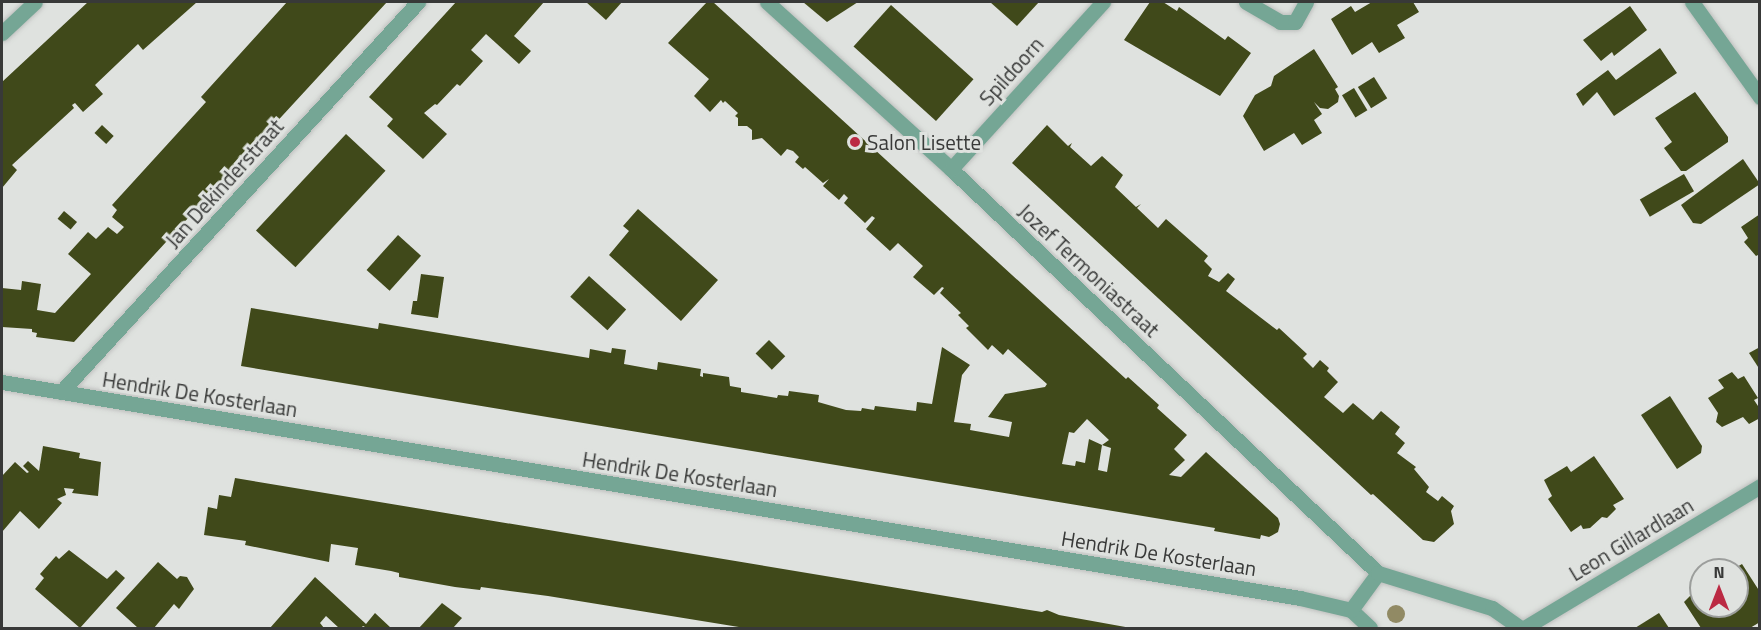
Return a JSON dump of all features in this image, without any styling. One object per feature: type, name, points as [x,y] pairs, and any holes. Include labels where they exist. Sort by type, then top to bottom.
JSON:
[{"type":"street","points":[[2,33],[35,2]]},
{"type":"street","name":"Jan Dekinderstraat","points":[[61,392],[418,2]]},
{"type":"street","name":"Jozef Termoniastraat","points":[[767,2],[951,169],[1378,573]]},
{"type":"street","name":"Spildoorn","points":[[951,169],[1102,2]]},
{"type":"street","points":[[1246,2],[1280,22],[1295,22],[1305,2]]},
{"type":"street","points":[[1692,2],[1760,97]]},
{"type":"street","name":"Hendrik De Kosterlaan","points":[[2,382],[1300,598],[1350,610],[1370,628]]},
{"type":"street","name":"Leon Gillardlaan","points":[[1522,628],[1760,486]]},
{"type":"street","points":[[1350,610],[1378,573],[1492,608],[1522,628]]},
{"type":"building","points":[[88,2],[197,2],[143,50],[138,44],[95,85],[103,94],[83,112],[75,103],[72,105],[74,108],[12,165],[17,170],[2,188],[2,82]]},
{"type":"building","points":[[287,2],[387,2],[74,342],[36,337],[37,333],[32,332],[32,329],[2,327],[2,288],[21,290],[22,281],[41,284],[37,310],[55,313],[91,274],[68,254],[88,232],[96,239],[108,227],[117,234],[124,227],[112,217],[117,210],[112,205],[206,102],[201,97]]},
{"type":"building","points":[[456,2],[544,2],[514,36],[531,51],[519,64],[486,34],[471,50],[483,61],[460,86],[457,84],[437,105],[435,104],[424,113],[447,134],[423,159],[387,126],[393,119],[369,97]]},
{"type":"building","points":[[586,2],[622,2],[606,20]]},
{"type":"building","points":[[707,2],[713,2],[1126,379],[1128,377],[1159,405],[1157,408],[1187,435],[1174,449],[1185,460],[1169,475],[1181,477],[1206,452],[1278,518],[1280,524],[1278,532],[1269,537],[1261,535],[1260,539],[1214,531],[1215,528],[241,366],[251,308],[378,329],[379,323],[589,358],[590,349],[611,353],[612,348],[626,350],[624,364],[657,370],[658,362],[701,369],[700,376],[703,377],[703,373],[729,377],[730,386],[741,388],[741,392],[777,398],[778,395],[788,396],[789,391],[819,395],[818,402],[846,410],[861,411],[862,408],[874,410],[875,406],[916,411],[917,402],[932,404],[942,347],[970,365],[962,375],[954,422],[971,424],[970,430],[1009,437],[1012,422],[988,417],[1005,394],[1045,387],[1047,384],[1008,349],[1003,355],[992,345],[988,350],[966,328],[969,326],[958,315],[961,313],[940,293],[944,288],[942,287],[934,295],[913,277],[923,266],[898,243],[890,251],[866,229],[875,218],[872,216],[865,223],[844,203],[848,198],[844,194],[839,200],[823,186],[829,179],[823,183],[805,167],[803,169],[795,162],[799,157],[793,151],[787,149],[781,156],[762,138],[752,140],[752,130],[747,126],[738,126],[738,118],[735,116],[738,113],[725,101],[723,103],[721,100],[710,112],[694,96],[709,79],[668,43]],"holes":[[[1087,419],[1109,440],[1102,445],[1089,439],[1085,463],[1076,461],[1075,466],[1062,464],[1069,432],[1074,433]],[[1102,445],[1111,448],[1107,472],[1098,470]]]},
{"type":"building","points":[[803,2],[858,2],[827,22]]},
{"type":"building","points":[[990,2],[1039,2],[1017,26]]},
{"type":"building","points":[[1150,2],[1163,2],[1177,11],[1179,7],[1225,40],[1228,36],[1251,53],[1220,96],[1124,40]]},
{"type":"building","points":[[1372,2],[1413,2],[1419,12],[1397,25],[1405,38],[1379,53],[1372,42],[1352,55],[1331,19],[1351,6],[1355,12]]},
{"type":"building","points":[[891,5],[973,79],[936,121],[854,47]]},
{"type":"building","points":[[1630,6],[1647,30],[1614,56],[1612,52],[1601,61],[1583,40]]},
{"type":"building","points":[[1660,48],[1677,73],[1614,116],[1597,92],[1583,106],[1576,94],[1585,87],[1608,70],[1616,80]]},
{"type":"building","points":[[1314,49],[1338,87],[1335,89],[1339,96],[1338,102],[1328,109],[1320,108],[1314,102],[1322,114],[1314,120],[1322,133],[1302,145],[1294,133],[1264,151],[1243,116],[1255,95],[1271,86],[1274,76]]},
{"type":"building","points":[[1374,77],[1387,98],[1371,108],[1358,87]]},
{"type":"building","points":[[1354,88],[1367,110],[1355,117],[1342,95]]},
{"type":"building","points":[[1695,92],[1728,137],[1728,142],[1686,171],[1681,171],[1664,148],[1672,142],[1655,118]]},
{"type":"building","points":[[102,125],[114,136],[106,144],[94,133]]},
{"type":"building","points":[[1047,125],[1068,146],[1072,143],[1070,147],[1091,166],[1102,156],[1123,175],[1115,187],[1136,207],[1141,204],[1137,208],[1158,228],[1166,219],[1208,256],[1204,261],[1212,269],[1208,276],[1219,282],[1228,273],[1235,279],[1226,291],[1277,330],[1279,328],[1307,354],[1303,358],[1313,368],[1320,360],[1329,368],[1327,371],[1338,382],[1324,397],[1343,413],[1353,403],[1373,420],[1381,411],[1400,427],[1395,434],[1405,443],[1397,453],[1416,467],[1414,469],[1429,487],[1426,492],[1438,501],[1442,496],[1454,506],[1451,511],[1454,524],[1434,542],[1423,540],[1373,494],[1371,495],[1012,163]]},
{"type":"building","points":[[346,134],[385,171],[295,267],[256,231]]},
{"type":"building","points":[[1743,159],[1760,184],[1701,224],[1693,223],[1681,205]]},
{"type":"building","points":[[1684,174],[1694,191],[1650,217],[1640,200]]},
{"type":"building","points":[[638,209],[718,280],[681,321],[609,255],[629,231],[623,226]]},
{"type":"building","points":[[64,211],[77,222],[71,230],[58,219]]},
{"type":"building","points":[[1760,214],[1760,254],[1756,256],[1744,242],[1748,238],[1741,227]]},
{"type":"building","points":[[398,235],[421,256],[390,291],[367,270]]},
{"type":"building","points":[[421,274],[444,277],[438,318],[411,314],[413,301],[417,301]]},
{"type":"building","points":[[589,276],[626,309],[607,330],[570,297]]},
{"type":"building","points":[[769,340],[785,356],[772,370],[756,353]]},
{"type":"building","points":[[1760,347],[1760,370],[1749,353]]},
{"type":"building","points":[[1732,372],[1738,379],[1744,376],[1758,398],[1754,400],[1760,409],[1760,418],[1749,424],[1743,417],[1722,427],[1716,422],[1718,413],[1708,398],[1724,388],[1718,380]]},
{"type":"building","points":[[1670,396],[1702,446],[1701,453],[1677,469],[1641,415]]},
{"type":"building","points":[[43,446],[80,453],[79,458],[101,462],[98,496],[72,493],[74,489],[64,488],[66,495],[57,499],[62,503],[39,529],[20,511],[2,532],[2,476],[15,462],[27,473],[29,472],[23,466],[28,461],[39,471]]},
{"type":"building","points":[[1594,456],[1624,499],[1613,505],[1616,509],[1607,518],[1602,517],[1590,528],[1583,529],[1581,525],[1571,532],[1548,499],[1552,496],[1544,480],[1567,466],[1571,472]]},
{"type":"building","points":[[235,478],[1042,612],[1047,610],[1059,615],[1131,628],[745,628],[548,596],[481,587],[480,590],[455,587],[399,577],[399,573],[355,565],[358,548],[331,544],[329,562],[245,545],[246,541],[204,535],[208,507],[217,509],[219,495],[231,497]]},
{"type":"building","points":[[69,550],[107,579],[116,570],[125,578],[80,628],[35,589],[44,578],[40,574],[56,556],[59,559]]},
{"type":"building","points":[[158,562],[177,579],[180,576],[187,577],[194,589],[179,609],[174,604],[154,628],[138,628],[116,608]]},
{"type":"building","points":[[1749,575],[1760,592],[1760,622],[1750,628],[1701,628],[1694,618],[1749,618]]},
{"type":"building","points":[[315,577],[366,624],[375,613],[391,628],[363,626],[361,628],[339,628],[326,616],[320,623],[324,628],[270,628]]},
{"type":"building","points":[[1689,597],[1689,610],[1684,602]]},
{"type":"building","points":[[442,603],[462,618],[453,628],[419,628]]},
{"type":"building","points":[[1659,613],[1669,628],[1635,628]]},
{"type":"place","name":"Salon Lisette","points":[[855,142]]}]
